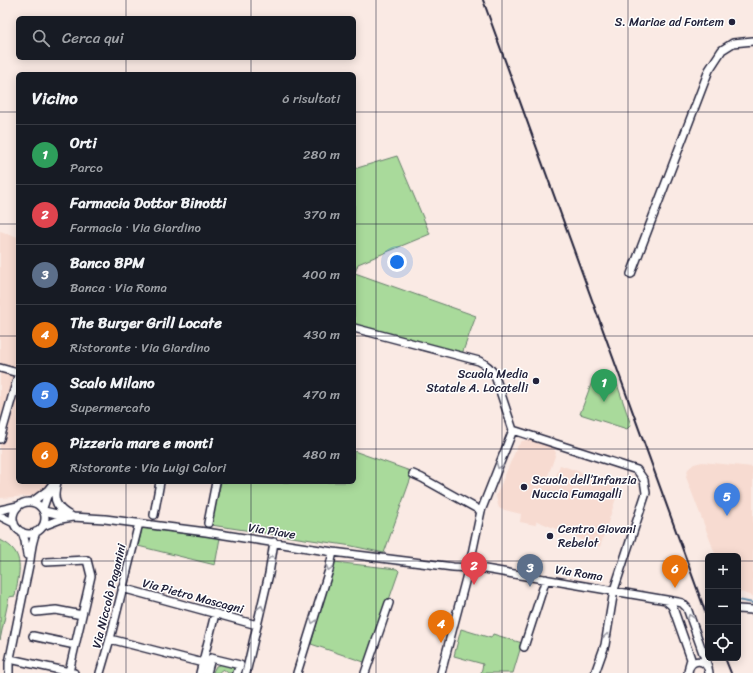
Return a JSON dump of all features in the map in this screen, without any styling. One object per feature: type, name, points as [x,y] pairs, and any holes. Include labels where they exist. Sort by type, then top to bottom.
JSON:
[{"type":"street","points":[[631,274],[709,70],[722,50],[733,43],[753,42]]},
{"type":"street","points":[[356,329],[479,361],[487,365],[492,369],[513,430],[481,511],[441,673]]},
{"type":"street","points":[[0,368],[16,372]]},
{"type":"street","points":[[0,439],[16,383]]},
{"type":"street","points":[[513,430],[637,470],[644,480],[646,493],[614,590],[605,645],[595,673]]},
{"type":"street","points":[[413,474],[481,511]]},
{"type":"street","points":[[32,502],[53,484]]},
{"type":"street","points":[[43,510],[45,501],[54,484]]},
{"type":"street","points":[[55,484],[56,503],[60,509],[70,516]]},
{"type":"street","points":[[154,515],[160,484]]},
{"type":"street","points":[[208,523],[216,484]]},
{"type":"street","points":[[0,510],[18,506],[24,502],[38,504],[43,510],[46,520],[43,526]]},
{"type":"street","points":[[18,506],[14,514],[14,522],[17,528],[28,534],[36,532]]},
{"type":"street","points":[[43,510],[70,516]]},
{"type":"street","points":[[0,516],[14,522]]},
{"type":"street","name":"Via Piave","points":[[36,532],[43,526],[70,516],[139,523],[333,552],[468,568]]},
{"type":"street","name":"Via Niccolò Paganini","points":[[100,673],[110,640],[139,523]]},
{"type":"street","points":[[22,532],[25,541],[27,563],[26,581]]},
{"type":"street","points":[[9,673],[10,659],[30,560],[31,548],[36,532]]},
{"type":"street","points":[[246,673],[269,574],[274,542]]},
{"type":"street","points":[[297,673],[329,570],[333,552]]},
{"type":"street","points":[[10,659],[71,672],[75,646],[91,576],[87,560],[46,562]]},
{"type":"street","name":"Via Roma","points":[[468,568],[485,568],[682,603],[687,608],[708,670]]},
{"type":"street","points":[[524,646],[546,579]]},
{"type":"street","name":"Via Pietro Mascagni","points":[[122,588],[257,625]]},
{"type":"street","points":[[664,599],[673,608],[690,656],[689,669]]},
{"type":"street","points":[[365,673],[389,603]]},
{"type":"street","points":[[741,609],[753,610]]},
{"type":"street","points":[[36,612],[56,610],[82,615]]},
{"type":"street","points":[[200,673],[206,659],[216,614]]},
{"type":"street","points":[[33,636],[75,646]]},
{"type":"street","points":[[110,640],[240,665],[237,673]]},
{"type":"street","points":[[206,659],[207,673]]},
{"type":"street","points":[[689,669],[694,662],[697,661],[703,662],[708,670]]},
{"type":"shaded area","points":[[0,231],[16,236],[16,484],[56,484],[53,500],[30,496],[0,498]]},
{"type":"shaded area","points":[[531,440],[554,449],[556,453],[548,476],[555,479],[560,465],[620,486],[600,547],[537,521],[535,525],[520,522],[521,514],[499,508],[496,496],[517,447],[522,441]]},
{"type":"shaded area","points":[[702,462],[753,467],[753,596],[741,592],[741,553],[715,553],[686,477],[688,469],[694,464]]},
{"type":"green space","points":[[397,156],[430,234],[358,264],[356,270],[356,168]]},
{"type":"green space","points":[[356,273],[476,316],[462,354],[356,325]]},
{"type":"green space","points":[[593,379],[600,381],[603,389],[617,384],[631,425],[627,429],[580,414]]},
{"type":"green space","points":[[356,452],[413,472],[384,553],[352,546],[211,525],[221,484],[356,484]]},
{"type":"green space","points":[[142,528],[220,538],[215,565],[138,546]]},
{"type":"green space","points":[[0,540],[9,545],[18,557],[19,571],[15,596],[9,597],[0,640]]},
{"type":"green space","points":[[334,562],[397,569],[399,571],[367,663],[311,644]]},
{"type":"green space","points":[[461,629],[491,638],[493,634],[522,643],[513,673],[481,673],[483,664],[454,656]]},
{"type":"green space","points":[[223,664],[233,667],[236,673],[228,673],[223,669],[218,673],[213,673],[216,666]]},
{"type":"waterway","points":[[741,601],[753,603]]},
{"type":"railway","points":[[483,0],[705,611]]},
{"type":"railway","points":[[726,661],[731,673]]},
{"type":"place","name":"S. Mariae ad Fontem","points":[[732,22]]},
{"type":"place","name":"Scuola Media Statale A. Locatelli","points":[[536,381]]},
{"type":"place","name":"Orti","points":[[604,402]]},
{"type":"place","name":"Scuola dell’Infanzia Nuccia Fumagalli","points":[[524,487]]},
{"type":"place","name":"Scalo Milano","points":[[727,516]]},
{"type":"place","name":"Centro Giovani Rebelot","points":[[550,536]]},
{"type":"place","name":"Farmacia Dottor Binotti","points":[[474,585]]},
{"type":"place","name":"Banco BPM","points":[[530,587]]},
{"type":"place","name":"Pizzeria mare e monti","points":[[675,588]]},
{"type":"place","name":"The Burger Grill Locate","points":[[441,643]]}]
